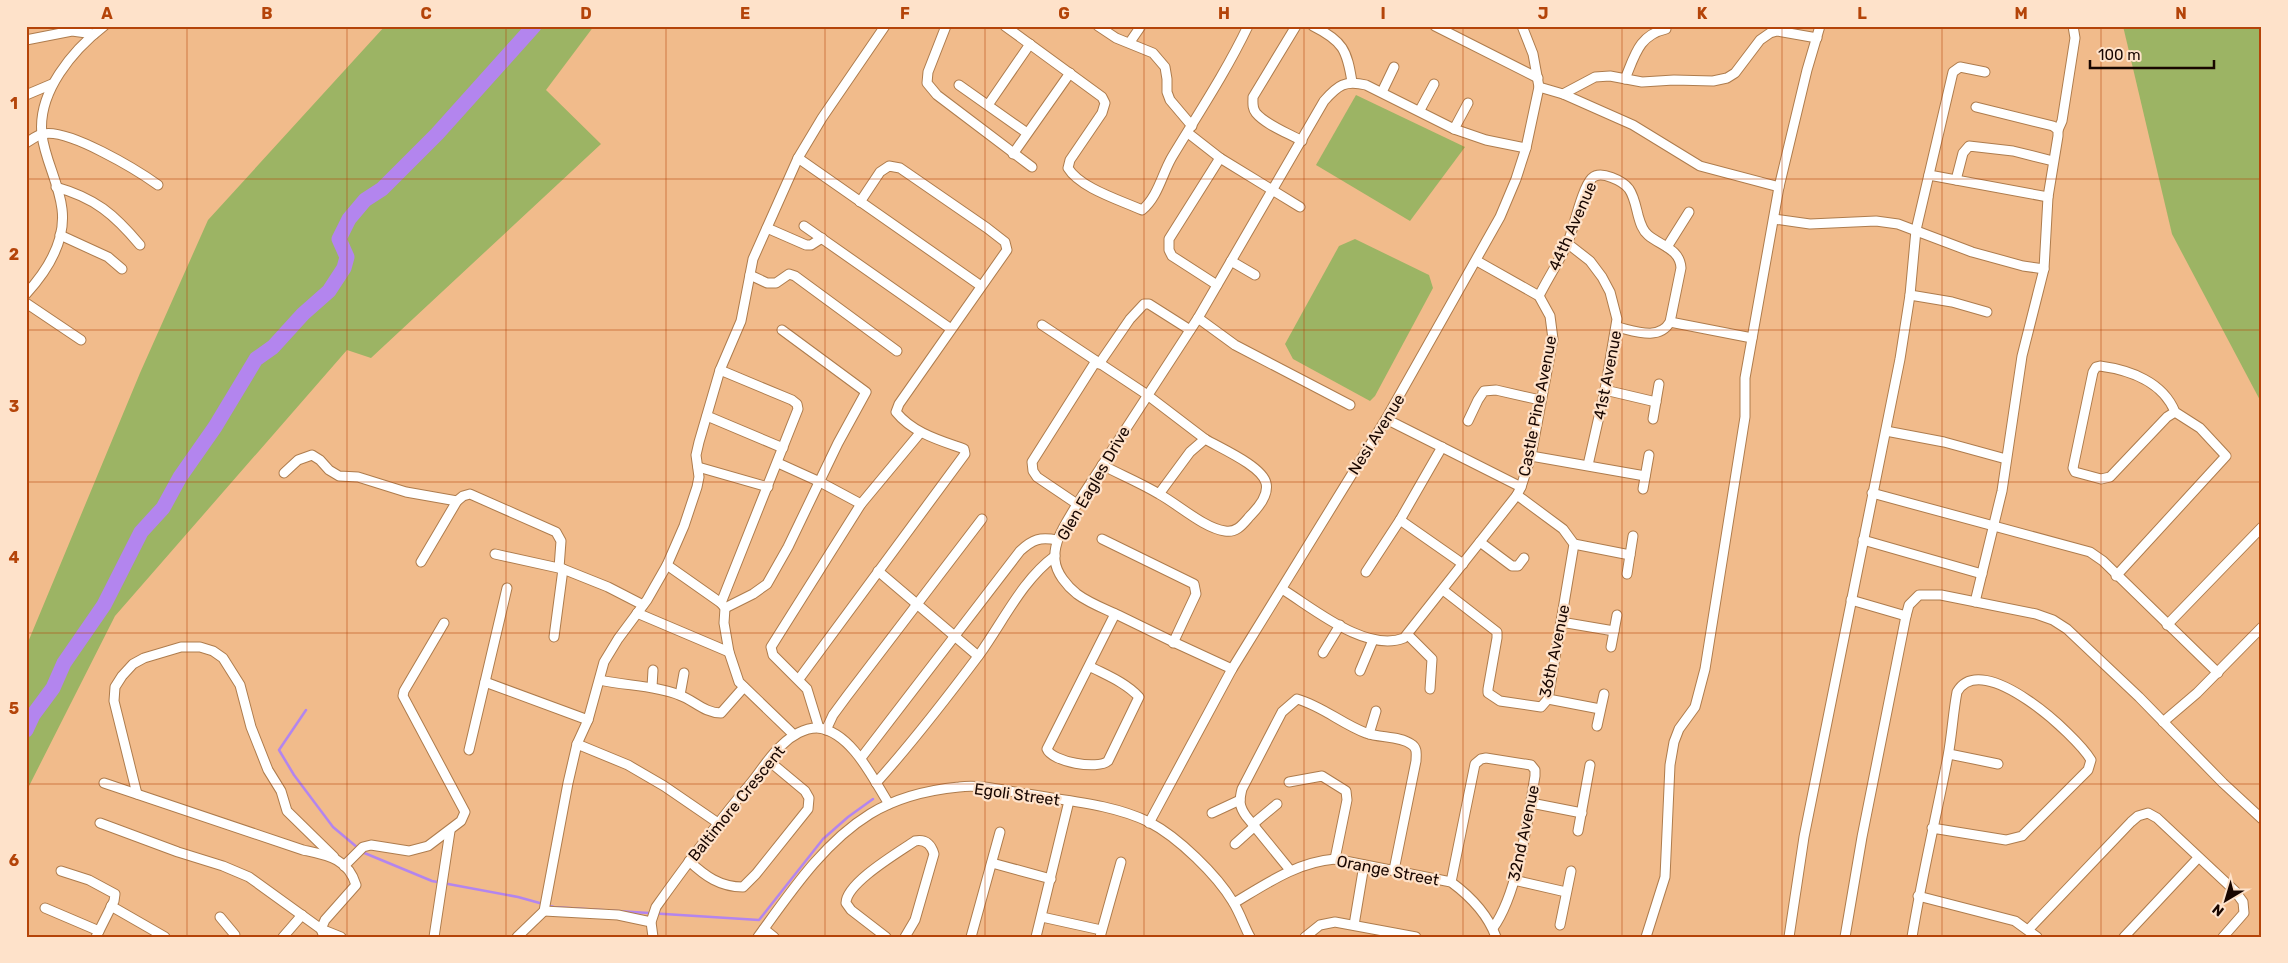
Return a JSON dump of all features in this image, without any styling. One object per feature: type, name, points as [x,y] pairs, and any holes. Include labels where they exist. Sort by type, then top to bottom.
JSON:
[{"type":"street","points":[[26,294],[55,253],[60,235],[62,209],[42,134],[47,98],[52,84],[76,51],[104,26]]},
{"type":"street","points":[[517,937],[544,907],[565,797],[578,744],[588,720],[604,662],[643,605],[667,565],[697,487],[698,467],[696,455],[720,370],[741,321],[753,259],[798,158],[822,118],[885,26]]},
{"type":"street","points":[[946,26],[928,72],[927,83],[937,95],[1012,154],[1032,167]]},
{"type":"street","points":[[1005,26],[1102,97],[1105,103],[1102,113],[1070,160],[1068,168],[1072,175],[1089,186],[1142,210],[1150,203],[1172,157],[1233,57],[1248,26]]},
{"type":"street","points":[[1098,26],[1116,38],[1130,42],[1153,53],[1164,67],[1168,79],[1167,92],[1170,100],[1190,129],[1220,158],[1300,207]]},
{"type":"street","points":[[1130,42],[1141,26]]},
{"type":"street","points":[[1296,26],[1253,97],[1252,106],[1256,113],[1265,120],[1302,141]]},
{"type":"street","points":[[1313,26],[1345,49],[1352,82],[1382,92],[1454,129],[1486,140],[1526,148]]},
{"type":"street","points":[[1435,26],[1539,83],[1633,125],[1700,166],[1779,187]]},
{"type":"street","name":"Nesi Avenue","points":[[1149,823],[1232,669],[1386,420],[1477,261],[1507,201],[1526,148],[1539,83],[1533,54],[1522,26]]},
{"type":"street","points":[[1646,937],[1664,877],[1670,765],[1674,742],[1679,729],[1695,707],[1705,669],[1745,417],[1745,378],[1779,187],[1807,70],[1820,26]]},
{"type":"street","points":[[1975,602],[2002,491],[2022,356],[2044,269],[2048,197],[2058,130],[2064,113],[2075,38],[2073,26]]},
{"type":"street","points":[[1625,79],[1635,55],[1644,40],[1652,32],[1666,29]]},
{"type":"street","points":[[1563,94],[1595,77],[1610,76],[1642,82],[1674,80],[1713,81],[1727,78],[1735,73],[1760,40],[1770,33],[1777,30],[1818,38]]},
{"type":"street","points":[[26,40],[72,31],[94,34]]},
{"type":"street","points":[[988,106],[1030,44]]},
{"type":"street","points":[[1382,92],[1394,67]]},
{"type":"street","points":[[1788,937],[1804,837],[1886,431],[1910,294],[1916,230],[1953,72],[1960,67],[1985,72]]},
{"type":"street","points":[[1012,154],[1070,73]]},
{"type":"street","name":"Glen Eagles Drive","points":[[1232,669],[1173,643],[1079,596],[1068,586],[1059,572],[1056,556],[1057,540],[1077,504],[1146,394],[1198,318],[1324,101],[1340,86],[1352,82]]},
{"type":"street","points":[[26,95],[52,84]]},
{"type":"street","points":[[1420,110],[1434,84]]},
{"type":"street","points":[[959,85],[1027,133]]},
{"type":"street","points":[[1454,129],[1468,103]]},
{"type":"street","points":[[1976,107],[2049,124],[2058,130]]},
{"type":"street","points":[[26,143],[42,134],[55,134],[103,152],[158,185]]},
{"type":"street","points":[[1956,180],[1962,153],[1969,146],[2012,151],[2053,161]]},
{"type":"street","points":[[798,158],[981,286]]},
{"type":"street","points":[[1217,285],[1172,256],[1169,250],[1170,240],[1220,158]]},
{"type":"street","points":[[799,679],[965,454],[964,449],[920,433],[896,412],[899,404],[1007,250],[1005,242],[900,168],[889,166],[880,172],[860,202]]},
{"type":"street","name":"44th Avenue","points":[[1539,296],[1567,243],[1588,184],[1595,176],[1600,174],[1624,184],[1630,190],[1642,227],[1647,234],[1667,247],[1680,260],[1681,268],[1670,322]]},
{"type":"street","points":[[1929,175],[2048,197]]},
{"type":"street","points":[[56,187],[76,193],[112,214],[140,245]]},
{"type":"street","points":[[1667,247],[1689,212]]},
{"type":"street","points":[[1774,219],[1810,224],[1876,221],[1898,224],[1972,252],[2023,266],[2044,269]]},
{"type":"street","points":[[804,226],[951,329]]},
{"type":"street","points":[[767,228],[806,245],[811,245],[822,238]]},
{"type":"street","points":[[60,235],[108,257],[122,268]]},
{"type":"street","name":"41st Avenue","points":[[1567,243],[1590,261],[1602,277],[1610,292],[1617,319],[1605,390],[1588,465]]},
{"type":"street","points":[[1231,261],[1255,275]]},
{"type":"street","points":[[1477,261],[1539,296]]},
{"type":"street","points":[[750,275],[767,283],[776,283],[789,274],[795,276],[897,351]]},
{"type":"street","points":[[1910,294],[1952,302],[1987,312]]},
{"type":"street","name":"Castle Pine Avenue","points":[[1408,634],[1517,496],[1522,487],[1531,456],[1540,400],[1553,339],[1550,316],[1539,296]]},
{"type":"street","points":[[26,303],[81,340]]},
{"type":"street","points":[[1077,504],[1037,477],[1033,471],[1032,462],[1098,362],[1130,319],[1144,304],[1149,304],[1190,330]]},
{"type":"street","points":[[1198,318],[1235,345],[1350,404]]},
{"type":"street","points":[[1617,327],[1659,333],[1665,330],[1670,322],[1752,338]]},
{"type":"street","points":[[1042,325],[1146,394],[1206,439],[1242,460],[1262,476],[1266,485],[1264,497],[1257,508],[1239,528],[1227,531],[1215,529],[1159,494],[1102,465]]},
{"type":"street","points":[[723,606],[753,594],[767,584],[788,547],[838,443],[866,392],[782,330]]},
{"type":"street","points":[[2116,576],[2226,456],[2200,428],[2175,412],[2171,402],[2152,383],[2126,371],[2111,368],[2096,367],[2093,372],[2074,471],[2101,479],[2110,476],[2166,417],[2175,412]]},
{"type":"street","points":[[720,370],[764,387],[797,404],[797,414],[723,606],[729,652],[739,682],[794,735]]},
{"type":"street","points":[[1653,419],[1659,384]]},
{"type":"street","points":[[1468,421],[1484,392],[1496,390],[1540,400]]},
{"type":"street","points":[[1605,390],[1656,402]]},
{"type":"street","points":[[707,416],[783,448]]},
{"type":"street","points":[[1386,420],[1522,487]]},
{"type":"street","points":[[1886,431],[1944,442],[2006,459]]},
{"type":"street","points":[[889,804],[861,758],[844,741],[823,729],[807,689],[799,679],[772,655],[771,647],[861,504],[920,433]]},
{"type":"street","points":[[1159,494],[1190,452],[1206,439]]},
{"type":"street","points":[[1366,572],[1400,520],[1442,447]]},
{"type":"street","points":[[284,473],[298,460],[312,455],[316,456],[329,470],[339,476],[358,477],[406,492],[457,501]]},
{"type":"street","points":[[1643,489],[1649,455]]},
{"type":"street","points":[[1531,456],[1645,476]]},
{"type":"street","points":[[778,463],[820,482],[861,504]]},
{"type":"street","points":[[698,467],[768,487]]},
{"type":"street","points":[[1872,493],[2090,552],[2103,562],[2218,673]]},
{"type":"street","points":[[421,562],[457,501],[463,496],[470,494],[551,528],[556,532],[561,541],[561,568],[554,637]]},
{"type":"street","points":[[1517,496],[1563,529],[1574,544],[1630,555]]},
{"type":"street","points":[[823,729],[982,518]]},
{"type":"street","points":[[1400,520],[1463,564]]},
{"type":"street","points":[[2167,625],[2262,527]]},
{"type":"street","points":[[1627,574],[1632,536]]},
{"type":"street","points":[[861,758],[1020,551],[1035,539],[1057,540]]},
{"type":"street","points":[[1102,540],[1194,584],[1196,594],[1173,643]]},
{"type":"street","points":[[1863,540],[1982,574]]},
{"type":"street","points":[[1480,542],[1512,566],[1518,566],[1524,558]]},
{"type":"street","name":"36th Avenue","points":[[1443,590],[1496,632],[1497,638],[1488,689],[1492,697],[1500,702],[1534,708],[1542,707],[1548,699],[1574,544]]},
{"type":"street","points":[[495,554],[561,568],[608,586],[643,605]]},
{"type":"street","points":[[876,783],[916,736],[978,656],[1037,570],[1056,556]]},
{"type":"street","points":[[667,565],[723,606]]},
{"type":"street","points":[[878,571],[978,656]]},
{"type":"street","points":[[469,750],[506,588]]},
{"type":"street","points":[[1282,589],[1340,625],[1373,640],[1396,642],[1408,634],[1432,659],[1430,689]]},
{"type":"street","points":[[1845,937],[1862,837],[1906,616],[1909,605],[1919,595],[1941,595],[2036,614],[2053,620],[2084,644],[2223,783],[2262,818]]},
{"type":"street","points":[[1851,600],[1906,616]]},
{"type":"street","points":[[637,613],[729,652]]},
{"type":"street","points":[[1089,666],[1125,685],[1139,696],[1108,761],[1103,765],[1095,767],[1057,758],[1049,753],[1047,749],[1115,614]]},
{"type":"street","points":[[1611,647],[1617,615]]},
{"type":"street","points":[[1561,622],[1614,631]]},
{"type":"street","points":[[344,866],[360,850],[380,845],[409,851],[428,846],[450,831],[463,819],[465,812],[403,696],[444,623]]},
{"type":"street","points":[[1323,652],[1340,625]]},
{"type":"street","points":[[2163,722],[2218,673],[2262,627]]},
{"type":"street","points":[[1360,671],[1373,640]]},
{"type":"street","points":[[137,794],[114,700],[115,687],[133,664],[144,658],[181,647],[200,647],[213,651],[222,658],[240,684],[251,728],[268,770],[282,792],[287,811],[344,866],[354,881],[355,887],[325,920],[322,933]]},
{"type":"street","points":[[652,687],[653,670]]},
{"type":"street","points":[[680,695],[684,673]]},
{"type":"street","points":[[600,680],[628,686],[652,687],[680,695],[710,713],[721,713],[744,687]]},
{"type":"street","points":[[1912,937],[1918,896],[1932,828],[1949,754],[1957,692],[1961,685],[1969,681],[1988,680],[2013,690],[2038,707],[2085,751],[2091,760],[2088,770],[2022,836],[2006,840],[1932,828]]},
{"type":"street","points":[[485,682],[588,720]]},
{"type":"street","points":[[1597,726],[1604,694]]},
{"type":"street","points":[[1290,870],[1240,807],[1240,800],[1242,789],[1282,712],[1297,699],[1310,703],[1356,729],[1369,734],[1409,742],[1416,750],[1416,761],[1394,870]]},
{"type":"street","points":[[1548,699],[1600,709]]},
{"type":"street","points":[[1369,734],[1376,711]]},
{"type":"street","name":"Baltimore Crescent","points":[[653,937],[652,920],[656,907],[718,823],[781,745],[802,731],[823,729]]},
{"type":"street","points":[[578,744],[628,765],[664,786],[718,823]]},
{"type":"street","points":[[1949,754],[1998,764]]},
{"type":"street","name":"32nd Avenue","points":[[1451,882],[1475,764],[1481,759],[1486,758],[1531,765],[1535,770],[1531,803],[1514,880],[1506,908],[1493,928]]},
{"type":"street","points":[[689,861],[703,874],[722,885],[743,887],[756,874],[808,809],[810,798],[805,790],[769,760]]},
{"type":"street","points":[[1578,831],[1590,765]]},
{"type":"street","points":[[1289,782],[1322,776],[1346,791],[1347,800],[1335,859]]},
{"type":"street","points":[[104,783],[303,850],[334,857]]},
{"type":"street","name":"Egoli Street","points":[[761,933],[814,864],[835,841],[859,821],[889,804],[919,793],[961,786],[988,788],[1069,801],[1106,809],[1149,823],[1176,841],[1199,862],[1234,903],[1250,937]]},
{"type":"street","points":[[1212,813],[1240,800]]},
{"type":"street","points":[[1036,937],[1069,801]]},
{"type":"street","points":[[1531,803],[1582,813]]},
{"type":"street","points":[[1235,844],[1277,804]]},
{"type":"street","points":[[2029,930],[2131,822],[2148,813],[2157,818],[2235,891],[2245,906],[2244,913],[2223,937]]},
{"type":"street","points":[[100,823],[240,874],[264,886],[322,933],[341,937]]},
{"type":"street","points":[[434,937],[450,831]]},
{"type":"street","points":[[971,937],[1000,832]]},
{"type":"street","points":[[886,937],[851,910],[846,903],[846,898],[854,887],[876,868],[915,841],[922,840],[930,846],[934,854],[915,920],[905,937]]},
{"type":"street","points":[[2124,937],[2198,858]]},
{"type":"street","name":"Orange Street","points":[[1234,903],[1290,870],[1320,860],[1335,859],[1451,882],[1478,908],[1493,928],[1496,937]]},
{"type":"street","points":[[1042,917],[1100,933],[1121,862]]},
{"type":"street","points":[[992,863],[1051,879]]},
{"type":"street","points":[[1354,925],[1364,865]]},
{"type":"street","points":[[46,908],[98,934],[115,898],[113,892],[89,880],[61,871]]},
{"type":"street","points":[[1560,925],[1571,871]]},
{"type":"street","points":[[1514,880],[1566,892]]},
{"type":"street","points":[[1918,896],[2015,920],[2037,937]]},
{"type":"street","points":[[111,906],[164,937]]},
{"type":"street","points":[[544,907],[652,920]]},
{"type":"street","points":[[283,937],[302,915]]},
{"type":"street","points":[[220,918],[234,936]]},
{"type":"street","points":[[1305,937],[1320,925],[1335,922],[1416,937]]},
{"type":"street","points":[[761,933],[774,937]]},
{"type":"green space","points":[[385,26],[594,26],[546,90],[601,144],[371,358],[347,350],[115,616],[26,792],[26,647],[140,373],[208,220]]},
{"type":"green space","points":[[2123,26],[2262,26],[2262,404],[2172,234]]},
{"type":"green space","points":[[1356,95],[1465,147],[1410,221],[1316,165]]},
{"type":"green space","points":[[1355,239],[1429,275],[1433,288],[1375,396],[1370,401],[1293,359],[1285,344],[1339,246]]},
{"type":"waterway","points":[[26,730],[33,715],[53,688],[64,663],[104,605],[141,532],[163,508],[180,477],[215,427],[256,359],[273,347],[303,314],[329,291],[344,268],[347,257],[339,239],[349,219],[365,200],[382,189],[437,134],[534,26]]},
{"type":"waterway","points":[[306,710],[279,750],[294,775],[333,827],[358,848]]},
{"type":"waterway","points":[[362,852],[432,881],[518,897],[554,907],[759,920],[823,839],[848,817],[873,799]]}]
